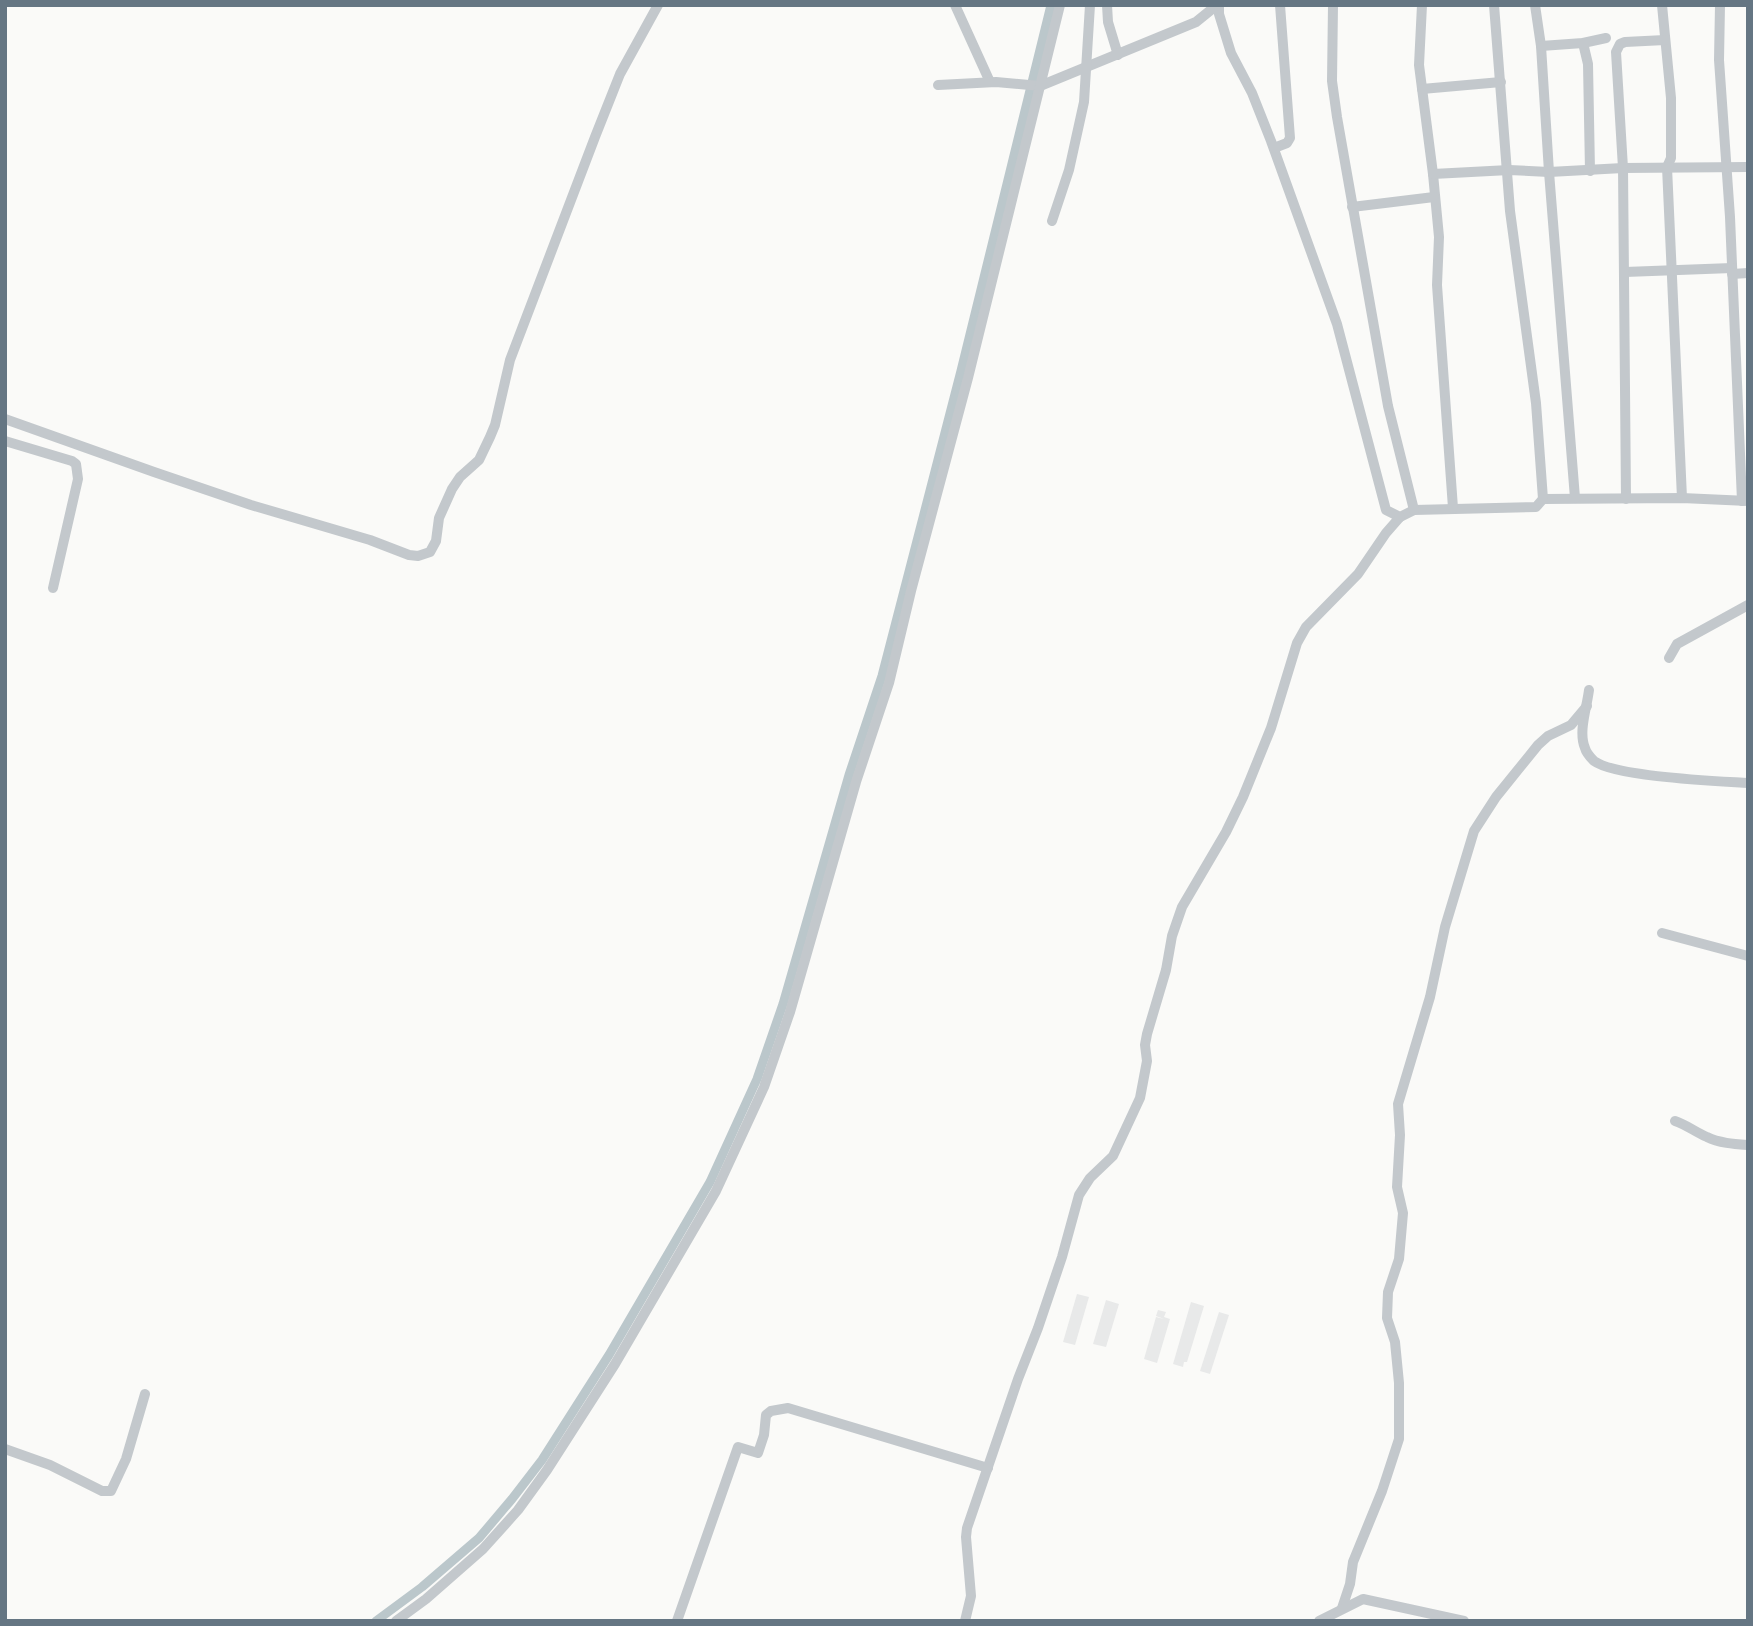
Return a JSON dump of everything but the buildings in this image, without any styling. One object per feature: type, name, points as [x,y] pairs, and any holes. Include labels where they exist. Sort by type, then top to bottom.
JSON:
[{"type":"street","points":[[5,419],[251,505],[370,540],[409,555],[418,556],[430,552],[436,541],[439,518],[452,489],[460,477],[479,460],[490,437],[510,360],[575,187],[620,75],[658,5]]},
{"type":"street","points":[[955,5],[990,82]]},
{"type":"street","points":[[396,1621],[426,1599],[483,1549],[518,1510],[547,1470],[615,1364],[716,1191],[764,1087],[790,1012],[856,782],[889,683],[1060,5]]},
{"type":"street","points":[[1052,221],[1069,170],[1084,102],[1090,5]]},
{"type":"street","points":[[1107,5],[1108,22],[1118,55]]},
{"type":"street","points":[[938,85],[990,82],[1040,86],[1196,22],[1218,5]]},
{"type":"street","points":[[1218,5],[1231,53],[1252,93],[1274,148],[1338,324],[1384,504],[1391,514],[1401,517]]},
{"type":"street","points":[[1274,148],[1287,143],[1290,138],[1280,5]]},
{"type":"street","points":[[1333,5],[1334,101],[1388,406],[1414,510]]},
{"type":"street","points":[[1422,5],[1419,51],[1439,237],[1437,285],[1453,508]]},
{"type":"street","points":[[965,1621],[971,1596],[967,1528],[1054,1281],[1079,1195],[1090,1178],[1113,1156],[1140,1098],[1147,1061],[1147,1034],[1182,907],[1226,832],[1243,797],[1271,728],[1297,643],[1306,627],[1359,574],[1386,533],[1401,517],[1414,510],[1536,507],[1543,499],[1536,403],[1513,233],[1494,5]]},
{"type":"street","points":[[1535,5],[1541,46],[1575,498]]},
{"type":"street","points":[[1662,5],[1671,97],[1671,158],[1667,167],[1682,498]]},
{"type":"street","points":[[1543,499],[1682,498],[1745,501],[1719,60],[1720,5]]},
{"type":"street","points":[[1541,46],[1583,43],[1606,38]]},
{"type":"street","points":[[1626,499],[1623,168],[1617,48],[1625,42],[1665,40]]},
{"type":"street","points":[[1583,43],[1588,64],[1590,171]]},
{"type":"street","points":[[1422,89],[1501,82]]},
{"type":"street","points":[[1433,174],[1509,170],[1549,172],[1623,168],[1748,167]]},
{"type":"street","points":[[1352,207],[1434,197]]},
{"type":"street","points":[[1625,272],[1673,270],[1748,273]]},
{"type":"street","points":[[5,441],[76,464],[78,479],[53,588]]},
{"type":"street","points":[[1669,658],[1677,645],[1748,605]]},
{"type":"street","points":[[1589,690],[1582,738],[1585,750],[1595,761],[1612,768],[1638,772],[1748,783]]},
{"type":"street","points":[[1342,1608],[1350,1584],[1353,1562],[1382,1491],[1399,1439],[1398,1369],[1395,1342],[1387,1318],[1388,1292],[1399,1259],[1403,1213],[1397,1187],[1398,1104],[1430,997],[1445,927],[1474,831],[1496,797],[1538,745],[1548,736],[1571,725],[1587,706]]},
{"type":"street","points":[[1662,933],[1748,956]]},
{"type":"street","points":[[1675,1121],[1708,1138],[1748,1145]]},
{"type":"street","points":[[5,1449],[50,1465],[102,1491],[111,1491],[126,1459],[145,1394]]},
{"type":"street","points":[[677,1621],[738,1447],[758,1454],[766,1415],[771,1411],[788,1408],[988,1468]]},
{"type":"street","points":[[1319,1621],[1363,1600],[1464,1621]]},
{"type":"shaded area","points":[[1077,1294],[1089,1297],[1075,1345],[1063,1342]]},
{"type":"shaded area","points":[[1106,1300],[1119,1304],[1106,1347],[1093,1344]]},
{"type":"shaded area","points":[[1191,1302],[1204,1306],[1187,1362],[1184,1362],[1183,1367],[1173,1364]]},
{"type":"shaded area","points":[[1158,1310],[1166,1312],[1164,1317],[1170,1319],[1157,1363],[1144,1359],[1156,1317],[1164,1319],[1156,1316]]},
{"type":"shaded area","points":[[1219,1312],[1229,1315],[1210,1374],[1200,1371]]},
{"type":"waterway","points":[[376,1621],[422,1587],[479,1538],[542,1460],[609,1355],[710,1182],[757,1079],[783,1004],[849,775],[882,676],[961,371],[1051,5]]}]
